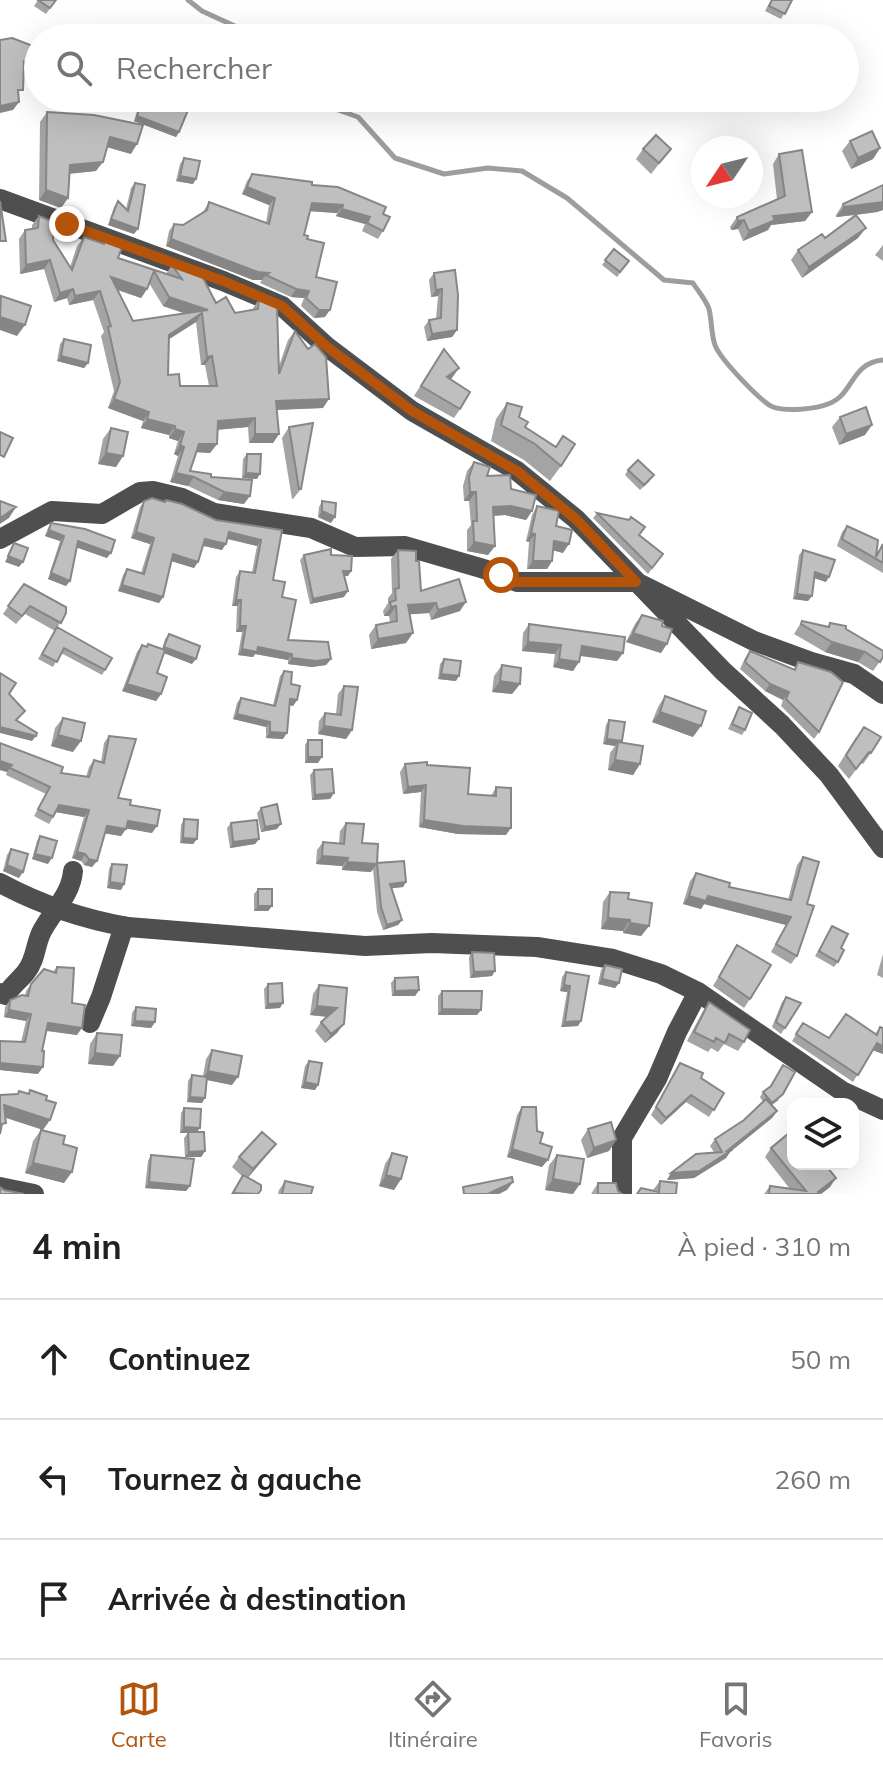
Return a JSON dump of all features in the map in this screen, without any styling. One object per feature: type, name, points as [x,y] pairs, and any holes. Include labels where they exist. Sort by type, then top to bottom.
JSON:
[{"type":"street","points":[[0,199],[223,281],[282,306],[326,346],[412,411],[517,471],[576,519],[723,671],[782,725],[829,775],[883,848]]},
{"type":"street","points":[[0,539],[52,511],[102,514],[140,492],[153,491],[182,498],[214,513],[311,528],[355,547],[405,546],[517,582],[636,582],[754,641],[854,674],[883,694]]},
{"type":"street","points":[[0,993],[6,995],[29,968],[43,930],[59,909],[72,881],[73,871]]},
{"type":"street","points":[[0,883],[31,900],[93,922],[124,926],[365,946],[432,943],[537,947],[613,959],[661,974],[698,992],[842,1091],[883,1110]]},
{"type":"street","points":[[90,1023],[124,926]]},
{"type":"street","points":[[622,1194],[622,1138],[657,1079],[698,992]]},
{"type":"street","points":[[0,1187],[34,1194]]},
{"type":"building","points":[[38,0],[56,0],[50,8]]},
{"type":"building","points":[[772,0],[792,0],[785,14],[769,6]]},
{"type":"building","points":[[12,38],[24,43],[24,61],[23,90],[18,90],[19,102],[0,106],[0,40]]},
{"type":"building","points":[[47,112],[94,115],[143,125],[137,144],[110,137],[103,162],[70,165],[68,198],[46,190]]},
{"type":"building","points":[[138,112],[187,112],[179,132],[137,116]]},
{"type":"building","points":[[872,131],[880,148],[858,158],[850,141]]},
{"type":"building","points":[[656,135],[671,149],[659,163],[643,149]]},
{"type":"building","points":[[802,150],[812,212],[773,216],[775,220],[749,231],[744,220],[738,221],[737,217],[785,196],[779,154]]},
{"type":"building","points":[[184,158],[200,161],[196,179],[180,176]]},
{"type":"building","points":[[252,174],[338,187],[386,207],[383,214],[390,217],[383,231],[367,223],[370,217],[342,209],[343,205],[312,203],[304,235],[308,236],[307,239],[324,243],[316,277],[337,282],[330,310],[319,310],[306,298],[309,291],[296,289],[266,275],[269,273],[258,272],[171,239],[174,224],[183,225],[207,210],[209,202],[269,224],[275,198],[247,187]]},
{"type":"building","points":[[135,183],[145,185],[138,229],[111,219],[118,201],[128,211]]},
{"type":"building","points":[[883,185],[883,202],[844,207],[843,204]]},
{"type":"building","points":[[0,201],[6,241],[0,241]]},
{"type":"building","points":[[856,215],[866,228],[809,267],[798,250],[822,234],[825,238]]},
{"type":"building","points":[[39,216],[54,222],[53,240],[72,270],[84,237],[122,247],[118,258],[182,279],[172,265],[202,276],[216,303],[226,297],[235,313],[258,309],[259,299],[277,307],[279,374],[295,331],[308,349],[315,344],[326,357],[329,399],[276,401],[279,434],[255,434],[255,418],[218,421],[217,444],[199,444],[190,471],[211,474],[211,477],[252,480],[250,496],[224,492],[194,477],[176,473],[184,447],[180,445],[184,432],[175,429],[175,426],[147,419],[149,412],[114,399],[120,382],[108,327],[111,326],[100,291],[75,296],[73,289],[60,293],[50,260],[26,265],[25,230],[38,228]],"holes":[[[154,271],[169,297],[208,310],[133,321],[111,277],[147,289]],[[202,313],[207,357],[212,356],[217,386],[180,386],[179,374],[168,375],[169,335]]]},
{"type":"building","points":[[614,249],[629,261],[620,272],[605,260]]},
{"type":"building","points":[[455,270],[457,330],[432,334],[429,320],[441,318],[442,289],[436,290],[434,273]]},
{"type":"building","points":[[1,296],[31,306],[25,325],[0,317]]},
{"type":"building","points":[[64,339],[91,345],[88,363],[61,356]]},
{"type":"building","points":[[444,349],[459,368],[447,377],[470,392],[460,409],[421,386]]},
{"type":"building","points":[[507,403],[522,407],[519,417],[528,422],[525,427],[556,447],[563,436],[575,444],[561,466],[535,444],[501,425]]},
{"type":"building","points":[[866,407],[872,425],[846,434],[840,417]]},
{"type":"building","points":[[313,423],[301,489],[299,489],[289,427]]},
{"type":"building","points":[[111,428],[128,432],[123,456],[106,453]]},
{"type":"building","points":[[0,432],[13,438],[4,457],[0,455]]},
{"type":"building","points":[[247,454],[261,454],[260,474],[246,473]]},
{"type":"building","points":[[638,460],[654,475],[644,485],[628,470]]},
{"type":"building","points":[[474,462],[490,467],[487,476],[510,475],[511,489],[536,495],[532,511],[511,506],[493,507],[495,546],[474,542],[476,492],[470,492],[469,477]]},
{"type":"building","points":[[152,498],[182,504],[216,520],[282,530],[273,580],[285,582],[282,597],[296,600],[288,640],[328,642],[331,659],[292,658],[292,654],[258,647],[257,652],[242,649],[246,626],[240,626],[241,600],[236,600],[240,571],[255,573],[261,540],[229,532],[226,544],[205,539],[198,562],[173,554],[163,597],[122,585],[127,569],[144,574],[154,538],[136,532],[144,501]]},
{"type":"building","points":[[0,501],[16,507],[2,517]]},
{"type":"building","points":[[322,501],[336,503],[335,517],[322,511]]},
{"type":"building","points":[[537,506],[559,511],[556,526],[572,530],[569,544],[554,541],[552,561],[533,561],[535,534],[531,533]]},
{"type":"building","points":[[597,513],[629,520],[631,517],[645,527],[639,535],[663,554],[652,568]]},
{"type":"building","points":[[51,523],[85,529],[115,540],[111,553],[78,541],[70,581],[51,573],[64,536],[49,530]]},
{"type":"building","points":[[847,526],[878,540],[876,557],[883,544],[883,563],[842,539]]},
{"type":"building","points":[[14,543],[28,548],[23,562],[8,556]]},
{"type":"building","points":[[331,549],[331,555],[352,556],[351,571],[343,571],[348,591],[313,599],[304,555]]},
{"type":"building","points":[[398,550],[416,551],[421,591],[459,579],[466,602],[438,610],[436,603],[408,605],[413,633],[378,639],[376,625],[397,621],[396,606],[391,607],[390,602],[396,600],[395,589],[399,588]]},
{"type":"building","points":[[803,550],[835,560],[829,577],[815,572],[812,596],[797,594]]},
{"type":"building","points":[[24,584],[66,607],[61,623],[30,606],[22,616],[8,606]]},
{"type":"building","points":[[642,615],[663,621],[662,626],[672,629],[667,644],[633,633]]},
{"type":"building","points":[[802,621],[829,627],[830,623],[846,626],[846,629],[883,651],[883,657],[880,662],[865,652],[832,642],[801,624]]},
{"type":"building","points":[[529,624],[625,637],[623,653],[582,646],[579,662],[559,659],[561,645],[528,642]]},
{"type":"building","points":[[57,627],[112,658],[105,670],[64,648],[57,662],[42,654]]},
{"type":"building","points":[[169,634],[200,646],[196,659],[164,647]]},
{"type":"building","points":[[148,644],[165,650],[157,673],[167,677],[161,694],[127,684],[142,645],[147,647]]},
{"type":"building","points":[[750,651],[795,670],[798,662],[831,672],[843,682],[819,732],[786,699],[789,692],[770,684],[745,662]]},
{"type":"building","points":[[444,659],[461,661],[459,676],[441,674]]},
{"type":"building","points":[[502,665],[521,668],[520,684],[500,681]]},
{"type":"building","points":[[284,671],[292,672],[291,684],[300,686],[297,700],[290,699],[287,733],[270,732],[270,722],[237,714],[241,698],[275,706]]},
{"type":"building","points":[[0,673],[16,683],[9,694],[25,711],[16,720],[37,733],[36,736],[0,727]]},
{"type":"building","points":[[344,686],[358,687],[352,730],[324,726],[325,713],[341,715]]},
{"type":"building","points":[[665,696],[706,711],[701,726],[660,712]]},
{"type":"building","points":[[739,707],[752,713],[745,730],[732,724]]},
{"type":"building","points":[[63,718],[85,723],[81,741],[58,735]]},
{"type":"building","points":[[609,720],[625,722],[622,741],[607,739]]},
{"type":"building","points":[[864,727],[881,737],[856,769],[846,755]]},
{"type":"building","points":[[109,736],[136,739],[118,798],[131,800],[130,805],[160,810],[157,826],[128,821],[126,829],[107,826],[97,861],[77,852],[89,810],[59,805],[53,817],[38,809],[50,787],[0,761],[0,743],[63,767],[61,773],[89,777],[94,760],[104,763]]},
{"type":"building","points":[[308,740],[322,740],[322,757],[308,757]]},
{"type":"building","points":[[618,742],[643,746],[640,764],[615,760]]},
{"type":"building","points":[[427,762],[427,765],[470,768],[468,794],[496,796],[496,787],[511,788],[511,828],[463,826],[424,820],[426,785],[408,787],[405,764]]},
{"type":"building","points":[[332,769],[334,793],[315,795],[314,770]]},
{"type":"building","points":[[277,804],[281,824],[265,827],[261,808]]},
{"type":"building","points":[[184,819],[198,820],[197,839],[183,838]]},
{"type":"building","points":[[257,820],[259,839],[233,842],[231,823]]},
{"type":"building","points":[[346,823],[364,824],[362,843],[378,844],[377,864],[322,856],[323,842],[344,844]]},
{"type":"building","points":[[40,836],[57,841],[52,858],[35,854]]},
{"type":"building","points":[[11,849],[28,854],[23,872],[7,865]]},
{"type":"building","points":[[803,857],[819,862],[807,904],[814,906],[797,956],[776,944],[791,917],[708,896],[706,901],[689,896],[696,873],[730,883],[729,887],[791,900]]},
{"type":"building","points":[[404,861],[406,882],[390,884],[402,920],[387,925],[381,907],[377,863]]},
{"type":"building","points":[[112,864],[127,865],[124,884],[110,882]]},
{"type":"building","points":[[258,889],[272,889],[272,906],[258,906]]},
{"type":"building","points":[[610,892],[629,893],[628,899],[652,903],[649,926],[608,918]]},
{"type":"building","points":[[832,926],[848,934],[838,962],[819,951]]},
{"type":"building","points":[[737,945],[771,965],[750,999],[719,977]]},
{"type":"building","points":[[472,952],[494,953],[495,971],[474,972]]},
{"type":"building","points":[[605,965],[622,969],[619,983],[602,979]]},
{"type":"building","points":[[57,967],[74,968],[72,1003],[85,1005],[82,1028],[48,1023],[42,1051],[43,1067],[0,1063],[0,1041],[25,1042],[31,1014],[9,1010],[10,1000],[28,996],[31,984],[44,969],[56,973]]},
{"type":"building","points":[[566,972],[589,976],[581,1021],[565,1022],[570,986],[564,985]]},
{"type":"building","points":[[418,977],[419,990],[395,991],[395,978]]},
{"type":"building","points":[[282,983],[283,1003],[268,1004],[268,984]]},
{"type":"building","points":[[319,985],[347,988],[344,1024],[331,1034],[321,1022],[337,1008],[317,1006]]},
{"type":"building","points":[[442,991],[482,991],[481,1010],[442,1009]]},
{"type":"building","points":[[786,997],[801,1003],[785,1028],[776,1022]]},
{"type":"building","points":[[709,1002],[750,1030],[744,1042],[729,1034],[725,1043],[716,1038],[714,1042],[694,1032]]},
{"type":"building","points":[[136,1007],[156,1009],[155,1022],[135,1021]]},
{"type":"building","points":[[846,1014],[877,1035],[880,1027],[883,1028],[883,1046],[877,1043],[858,1075],[796,1034],[803,1023],[829,1038]]},
{"type":"building","points":[[97,1033],[122,1035],[120,1056],[95,1053]]},
{"type":"building","points":[[212,1050],[242,1056],[238,1077],[208,1071]]},
{"type":"building","points":[[309,1061],[322,1063],[318,1085],[305,1082]]},
{"type":"building","points":[[680,1063],[703,1073],[701,1078],[724,1093],[714,1110],[691,1095],[666,1118],[656,1107]]},
{"type":"building","points":[[783,1065],[795,1072],[783,1094],[772,1103],[763,1092],[771,1086]]},
{"type":"building","points":[[192,1075],[207,1077],[205,1098],[190,1097]]},
{"type":"building","points":[[30,1090],[56,1103],[50,1120],[4,1105],[6,1123],[2,1124],[0,1134],[0,1095],[18,1094],[19,1091],[29,1094]]},
{"type":"building","points":[[766,1099],[777,1111],[727,1151],[730,1151],[699,1171],[671,1173],[696,1154],[722,1152],[715,1139],[744,1120]]},
{"type":"building","points":[[522,1107],[536,1107],[537,1131],[543,1133],[540,1143],[552,1147],[548,1160],[512,1149]]},
{"type":"building","points":[[184,1108],[201,1109],[200,1128],[184,1127]]},
{"type":"building","points":[[611,1122],[616,1140],[594,1148],[588,1129]]},
{"type":"building","points":[[41,1130],[65,1136],[63,1144],[77,1148],[72,1172],[33,1163]]},
{"type":"building","points":[[188,1132],[204,1132],[205,1151],[189,1152]]},
{"type":"building","points":[[262,1132],[276,1144],[253,1169],[239,1157]]},
{"type":"building","points":[[787,1135],[787,1168],[771,1148]]},
{"type":"building","points":[[392,1153],[407,1157],[401,1179],[386,1175]]},
{"type":"building","points":[[151,1155],[194,1159],[190,1186],[149,1182]]},
{"type":"building","points":[[557,1155],[584,1159],[580,1184],[553,1179]]},
{"type":"building","points":[[789,1170],[829,1170],[836,1178],[818,1194],[769,1194],[770,1186],[806,1191]]},
{"type":"building","points":[[243,1175],[261,1185],[258,1194],[233,1193]]},
{"type":"building","points":[[512,1177],[513,1182],[488,1194],[464,1194],[463,1187]]},
{"type":"building","points":[[285,1181],[313,1187],[311,1194],[282,1194]]},
{"type":"building","points":[[660,1181],[677,1183],[676,1194],[637,1194],[641,1188],[659,1192]]},
{"type":"building","points":[[598,1183],[616,1183],[622,1194],[598,1194]]},
{"type":"building","points":[[0,1187],[4,1190],[24,1194],[0,1194]]},
{"type":"waterway","points":[[188,0],[202,11],[230,24]]},
{"type":"waterway","points":[[344,112],[358,117],[395,158],[444,174],[488,168],[522,171],[567,198],[664,280],[693,283],[709,309],[718,351],[751,389],[773,407],[801,409],[828,404],[843,394],[864,367],[883,360]]},
{"type":"route","points":[[67,224],[282,306],[326,346],[412,411],[517,471],[576,519],[636,582],[517,582],[501,575]]}]
